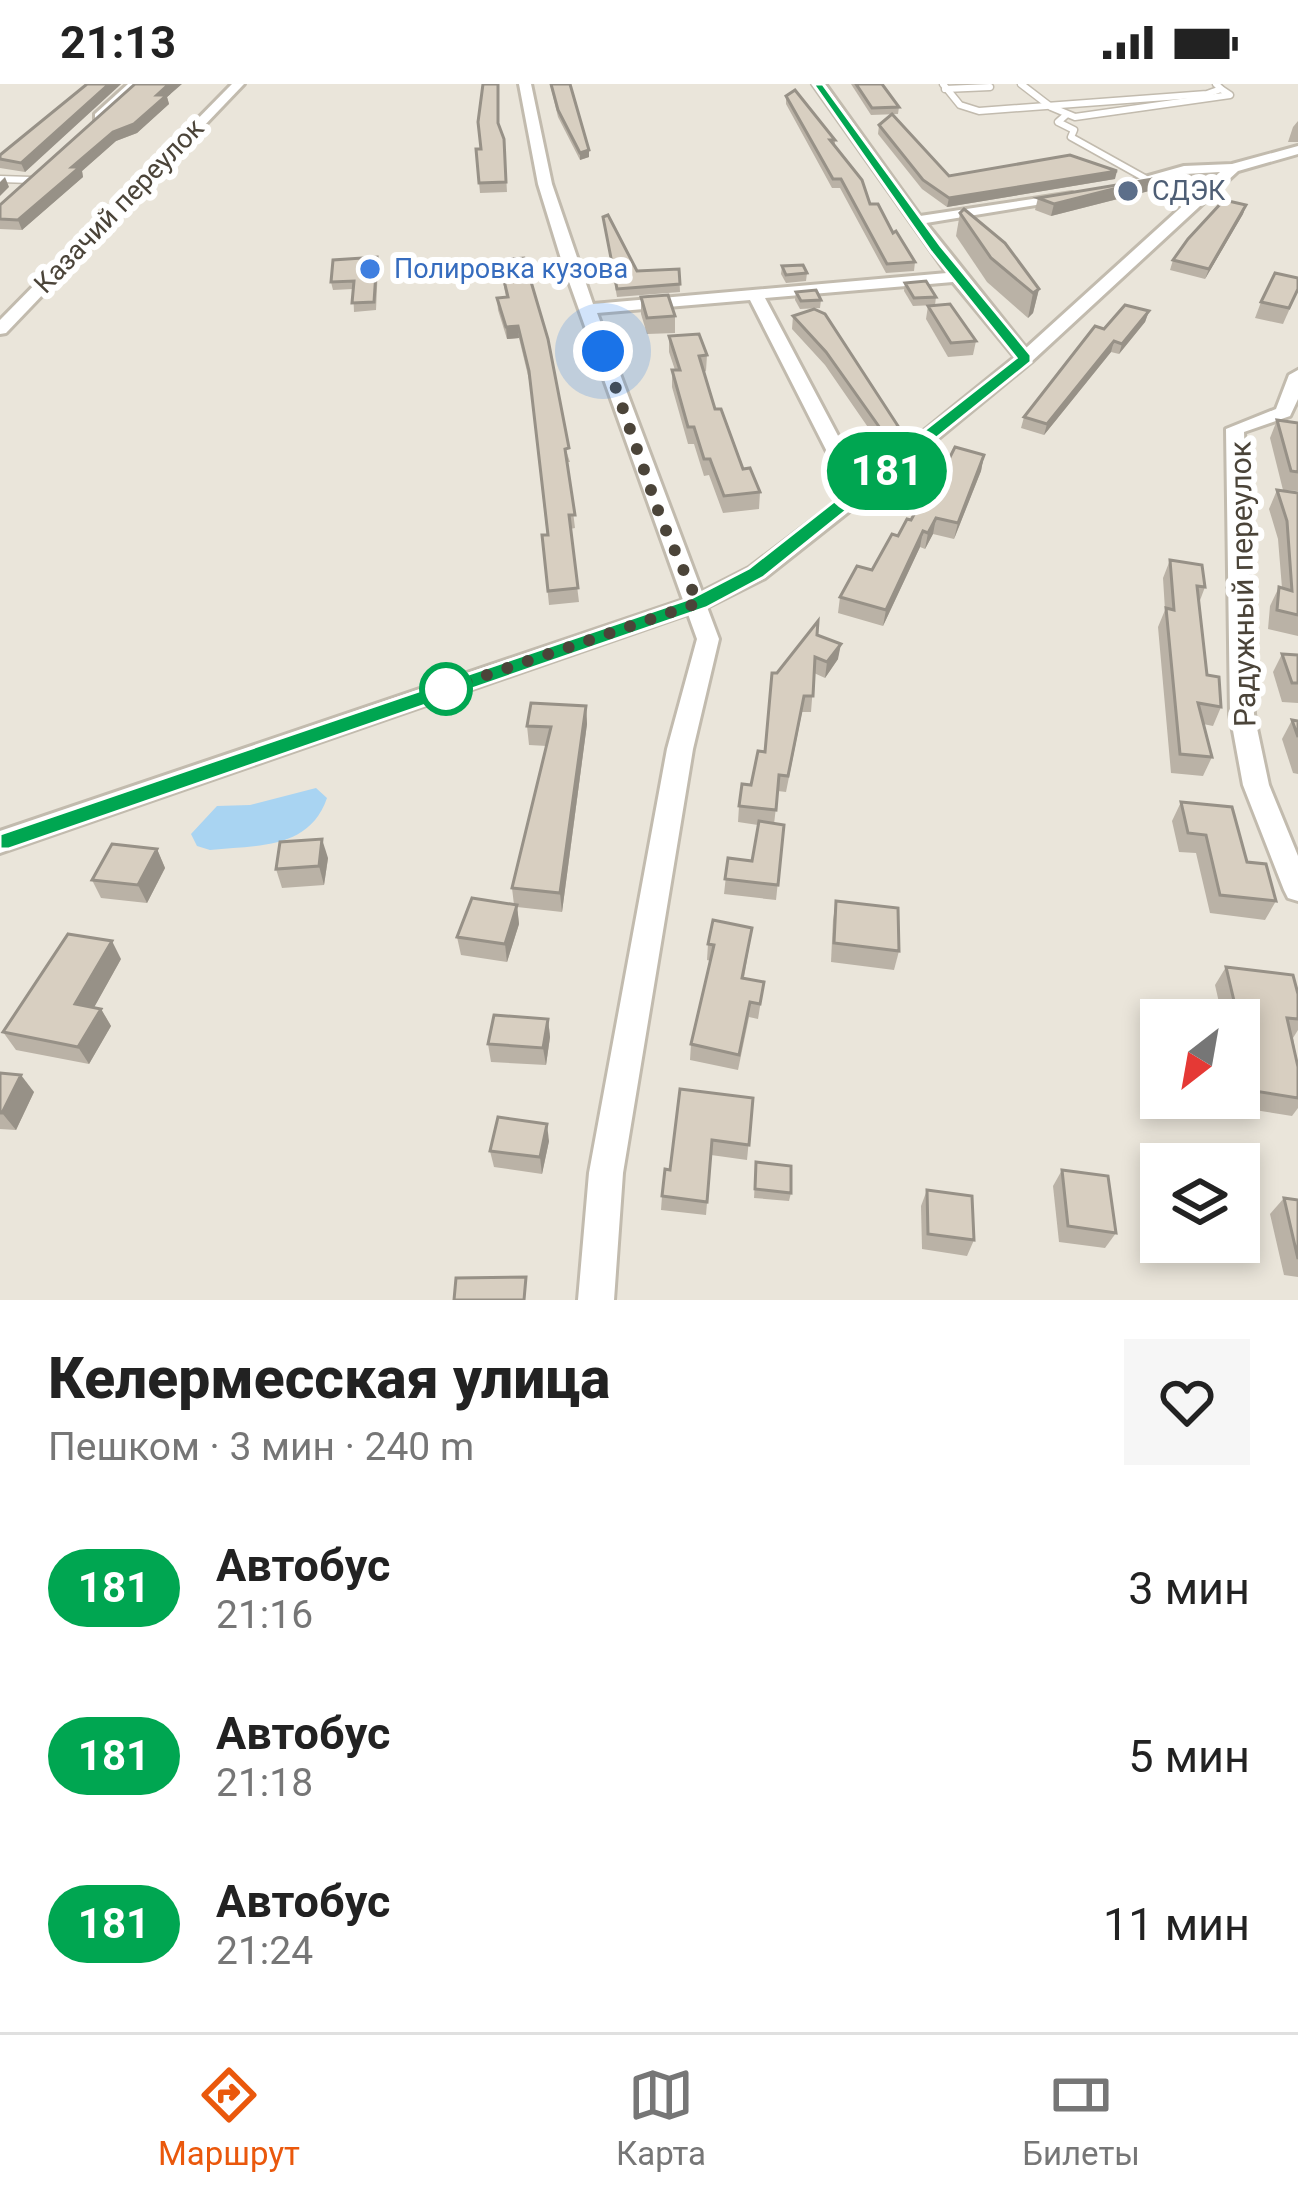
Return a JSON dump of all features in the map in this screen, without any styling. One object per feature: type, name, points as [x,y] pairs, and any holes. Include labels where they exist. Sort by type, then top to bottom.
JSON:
[{"type":"street","points":[[83,132],[135,84]]},
{"type":"street","name":"Казачий переулок","points":[[0,328],[238,84]]},
{"type":"street","points":[[526,84],[545,184],[661,519],[698,603],[708,639],[680,749],[605,1173],[596,1300]]},
{"type":"street","points":[[819,84],[957,277],[1025,358]]},
{"type":"street","points":[[1103,190],[1184,170],[1233,168],[1298,150]]},
{"type":"street","points":[[13,197],[49,164]]},
{"type":"street","points":[[0,842],[698,603],[757,573],[1025,358],[1233,168]]},
{"type":"street","points":[[915,221],[1080,194]]},
{"type":"street","points":[[588,309],[957,277]]},
{"type":"street","points":[[755,294],[859,494]]},
{"type":"street","name":"Радужный переулок","points":[[1298,375],[1284,412],[1235,429],[1242,714],[1256,785],[1298,890]]},
{"type":"lane","points":[[944,87],[968,109],[1051,107],[1218,87],[1230,95],[1128,113],[1066,116],[1051,107],[1021,84]]},
{"type":"lane","points":[[944,87],[988,86],[1011,110]]},
{"type":"lane","points":[[1066,116],[1058,122],[1074,130],[1071,136],[1150,181]]},
{"type":"lane","points":[[0,179],[32,180]]},
{"type":"shaded area","points":[[0,84],[1298,84],[1298,1300],[0,1300]]},
{"type":"water","points":[[316,788],[327,798],[319,815],[308,827],[279,842],[210,850],[197,846],[191,834],[217,806],[250,805]]},
{"type":"building","points":[[87,84],[109,84],[21,163],[0,159],[0,155]]},
{"type":"building","points":[[135,84],[169,84],[157,95],[167,95],[134,124],[113,132],[18,220],[0,219],[0,205]]},
{"type":"building","points":[[483,84],[498,84],[506,182],[479,183],[476,149],[481,149],[478,122]]},
{"type":"building","points":[[551,84],[570,84],[589,150],[580,153],[558,110]]},
{"type":"building","points":[[856,84],[882,84],[899,107],[872,108]]},
{"type":"building","points":[[795,90],[835,140],[830,140],[862,180],[870,204],[878,204],[915,262],[887,264],[841,179],[833,179],[786,96]]},
{"type":"building","points":[[892,114],[949,176],[1070,155],[1117,171],[949,198],[923,180],[879,125]]},
{"type":"building","points":[[1153,179],[1054,204],[1038,198]]},
{"type":"building","points":[[1224,200],[1246,205],[1209,269],[1173,260],[1188,239]]},
{"type":"building","points":[[964,209],[1005,243],[1039,289],[1033,293],[991,258],[960,213]]},
{"type":"building","points":[[608,215],[637,271],[679,269],[680,284],[617,289],[603,217]]},
{"type":"building","points":[[377,257],[374,302],[352,303],[354,281],[331,282],[333,260]]},
{"type":"building","points":[[524,258],[548,339],[569,448],[565,449],[575,515],[569,515],[578,588],[548,591],[542,535],[548,535],[529,371],[518,326],[506,327],[497,298],[508,297],[499,260]]},
{"type":"building","points":[[803,265],[807,273],[786,275],[782,266]]},
{"type":"building","points":[[1275,273],[1298,278],[1289,308],[1261,302]]},
{"type":"building","points":[[926,281],[936,297],[914,298],[905,283]]},
{"type":"building","points":[[816,290],[821,300],[801,301],[796,292]]},
{"type":"building","points":[[668,295],[675,316],[647,318],[641,297]]},
{"type":"building","points":[[950,304],[976,341],[951,343],[928,306]]},
{"type":"building","points":[[1125,305],[1149,311],[1122,344],[1114,341],[1047,424],[1024,417],[1095,326],[1104,329]]},
{"type":"building","points":[[814,309],[825,314],[898,426],[885,435],[826,352],[793,316]]},
{"type":"building","points":[[699,334],[707,355],[699,356],[715,409],[721,409],[743,469],[750,468],[760,492],[724,496],[694,427],[688,427],[672,370],[680,370],[669,336]]},
{"type":"building","points":[[1277,420],[1298,423],[1298,472],[1291,471]]},
{"type":"building","points":[[955,447],[984,455],[958,523],[936,518],[928,533],[923,531],[886,610],[840,597],[857,566],[872,570],[892,534],[898,536],[922,500],[928,501]]},
{"type":"building","points":[[1277,490],[1298,493],[1298,615],[1277,610],[1279,587],[1292,591],[1287,521]]},
{"type":"building","points":[[1170,560],[1202,565],[1205,587],[1197,586],[1207,675],[1219,677],[1221,707],[1198,703],[1212,757],[1180,754],[1166,608],[1174,610]]},
{"type":"building","points":[[818,621],[817,635],[841,644],[827,662],[815,657],[813,696],[804,696],[788,776],[779,775],[776,810],[739,806],[742,784],[751,785],[758,751],[765,752],[772,673],[777,673]]},
{"type":"building","points":[[1282,654],[1298,655],[1298,683],[1292,683]]},
{"type":"building","points":[[531,703],[586,706],[560,893],[512,888],[551,727],[527,726]]},
{"type":"building","points":[[1181,802],[1232,807],[1247,862],[1266,864],[1276,901],[1220,895],[1206,835],[1188,833]]},
{"type":"building","points":[[759,821],[784,825],[778,885],[725,879],[728,858],[752,861]]},
{"type":"building","points":[[322,839],[319,866],[276,869],[280,842]]},
{"type":"building","points":[[112,844],[157,849],[138,885],[92,880]]},
{"type":"building","points":[[472,898],[517,905],[505,944],[457,937]]},
{"type":"building","points":[[836,901],[898,908],[899,951],[834,943]]},
{"type":"building","points":[[713,920],[752,928],[742,978],[764,982],[760,1004],[750,1002],[739,1055],[691,1044],[714,945],[708,944]]},
{"type":"building","points":[[68,934],[112,941],[75,1004],[101,1009],[78,1047],[3,1032]]},
{"type":"building","points":[[1226,967],[1293,975],[1298,1019],[1287,1018],[1298,1067],[1298,1098],[1260,1092],[1260,999],[1234,999]]},
{"type":"building","points":[[494,1015],[548,1019],[543,1048],[488,1044]]},
{"type":"building","points":[[0,1073],[21,1075],[2,1113],[0,1113]]},
{"type":"building","points":[[680,1089],[753,1098],[749,1145],[712,1140],[707,1202],[662,1196]]},
{"type":"building","points":[[498,1117],[547,1124],[540,1157],[490,1151]]},
{"type":"building","points":[[756,1162],[791,1166],[791,1193],[755,1189]]},
{"type":"building","points":[[1062,1170],[1108,1176],[1116,1233],[1068,1226]]},
{"type":"building","points":[[927,1190],[972,1196],[974,1240],[928,1234]]},
{"type":"building","points":[[1284,1198],[1298,1200],[1298,1259]]},
{"type":"building","points":[[526,1277],[524,1300],[454,1300],[456,1278]]},
{"type":"bus line","name":"181","points":[[0,842],[698,603],[757,573],[1025,358],[957,277],[819,84]]},
{"type":"place","name":"СДЭК","points":[[1128,191]]},
{"type":"place","name":"Полировка кузова","points":[[370,269]]},
{"type":"route","points":[[446,689],[698,603],[661,519],[603,351]]}]
